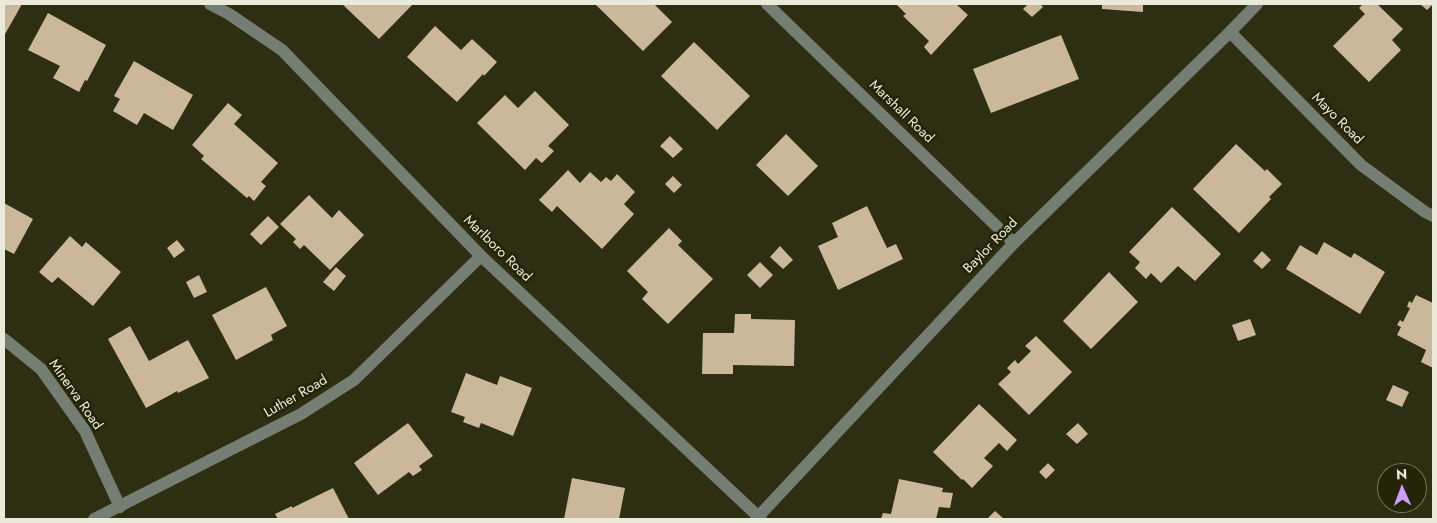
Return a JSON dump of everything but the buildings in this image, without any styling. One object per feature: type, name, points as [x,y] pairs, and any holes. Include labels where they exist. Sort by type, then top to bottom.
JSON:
[{"type":"street","name":"Marlboro Road","points":[[210,4],[229,14],[282,50],[481,256],[759,518]]},
{"type":"street","name":"Marshall Road","points":[[767,4],[1014,243]]},
{"type":"street","name":"Baylor Road","points":[[759,518],[1014,243],[1257,4]]},
{"type":"street","name":"Mayo Road","points":[[1230,32],[1361,165],[1433,216]]},
{"type":"street","name":"Luther Road","points":[[94,519],[301,414],[354,380],[481,256]]},
{"type":"street","name":"Minerva Road","points":[[4,338],[41,369],[85,431],[120,506]]}]
